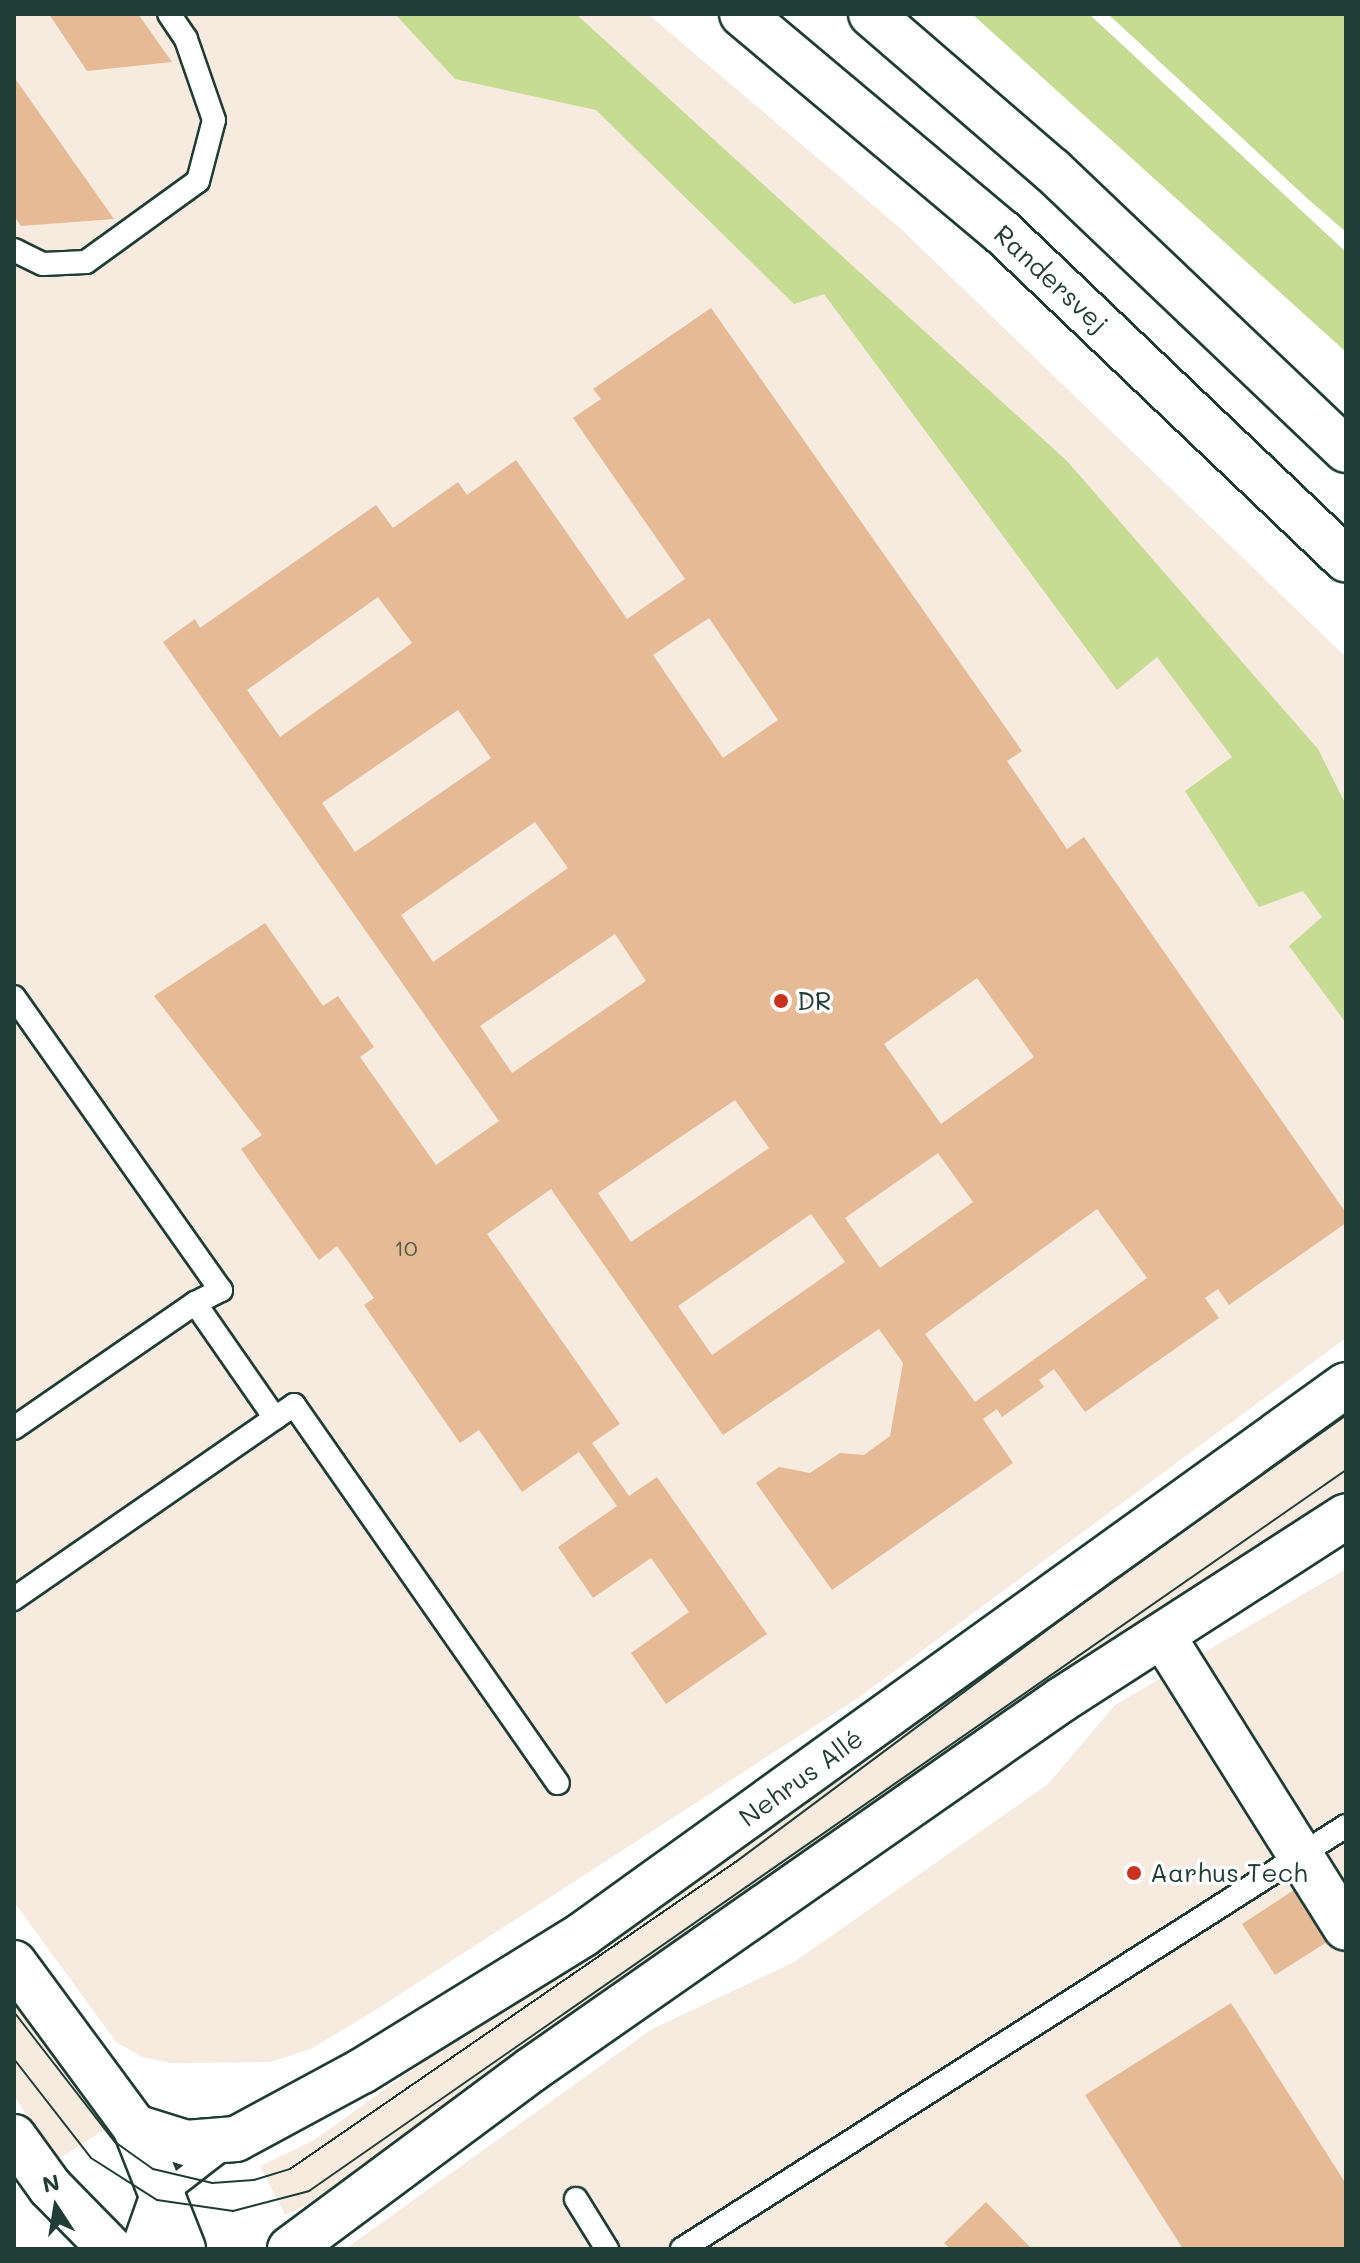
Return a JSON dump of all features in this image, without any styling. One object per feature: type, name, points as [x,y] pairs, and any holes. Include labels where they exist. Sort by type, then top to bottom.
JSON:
[{"type":"street","name":"Randersvej","points":[[742,14],[1002,232],[1346,560]]},
{"type":"street","points":[[871,14],[1063,181],[1346,450]]},
{"type":"street","name":"Nehrus Allé","points":[[236,2139],[362,2071],[582,1935],[1346,1385]]},
{"type":"street","points":[[290,2249],[531,2070],[1035,1717],[1164,1638],[1346,1516]]},
{"type":"street","points":[[1164,1638],[1346,1928]]},
{"type":"street","points":[[14,1963],[135,2127],[183,2249]]},
{"type":"street","points":[[135,2127],[186,2143],[236,2139]]},
{"type":"street","points":[[14,2137],[50,2187],[111,2249]]},
{"type":"street","points":[[144,2249],[163,2195]]},
{"type":"lane","points":[[14,250],[43,264],[86,262],[198,181],[214,120],[186,39],[169,14]]},
{"type":"lane","points":[[14,997],[221,1290],[195,1303],[14,1428]]},
{"type":"lane","points":[[195,1303],[275,1418]]},
{"type":"lane","points":[[14,1599],[294,1405],[558,1783]]},
{"type":"lane","points":[[682,2249],[1346,1826]]},
{"type":"lane","points":[[163,2195],[236,2139]]},
{"type":"lane","points":[[576,2199],[607,2249]]},
{"type":"shaded area","points":[[14,14],[648,14],[900,228],[1346,657],[1346,1338],[858,1698],[371,2013],[311,2049],[270,2062],[171,2063],[142,2057],[116,2042],[14,1902]]},
{"type":"shaded area","points":[[1346,1403],[1346,1490],[345,2187],[285,2215],[260,2166],[314,2140]]},
{"type":"shaded area","name":"Aarhus Tech","points":[[1346,1569],[1346,2249],[345,2249],[652,2029],[794,1962],[1048,1784],[1115,1705]]},
{"type":"shaded area","points":[[14,1980],[115,2123],[57,2160],[14,2096]]},
{"type":"green space","points":[[395,14],[576,14],[1067,461],[1318,749],[1346,805],[1346,1023],[1289,946],[1322,917],[1303,891],[1259,907],[1185,791],[1232,757],[1157,657],[1117,690],[824,294],[794,304],[596,110],[455,79]]},
{"type":"green space","points":[[972,14],[1089,14],[1346,252],[1346,352]]},
{"type":"green space","points":[[1108,14],[1346,14],[1346,232],[1309,200]]},
{"type":"building","points":[[49,14],[138,14],[172,62],[87,71]]},
{"type":"building","points":[[14,77],[114,219],[21,226],[14,216]]},
{"type":"building","name":"DR","points":[[711,308],[1022,751],[1007,761],[1067,849],[1084,837],[1346,1213],[1346,1223],[1229,1305],[1218,1289],[1205,1298],[1219,1318],[1085,1412],[1054,1369],[1039,1380],[1044,1387],[1002,1417],[997,1409],[983,1419],[1013,1463],[832,1590],[756,1483],[779,1467],[810,1473],[840,1453],[864,1455],[890,1436],[903,1363],[879,1329],[723,1435],[551,1189],[487,1234],[620,1424],[592,1443],[629,1496],[657,1477],[767,1634],[666,1704],[631,1653],[689,1612],[651,1558],[593,1598],[558,1547],[617,1506],[579,1452],[522,1492],[479,1430],[460,1443],[364,1305],[374,1298],[337,1246],[319,1260],[241,1149],[262,1135],[154,996],[265,923],[323,1006],[338,996],[374,1047],[360,1057],[436,1165],[499,1121],[163,642],[195,619],[200,628],[376,505],[393,528],[458,482],[467,495],[516,460],[627,619],[685,579],[573,418],[601,399],[593,389]],"holes":[[[378,597],[412,643],[280,737],[247,690]],[[709,618],[778,720],[723,758],[653,655]],[[458,710],[491,758],[355,852],[322,803]],[[535,822],[568,868],[433,962],[401,915]],[[615,934],[646,981],[512,1073],[480,1026]],[[977,978],[1034,1057],[941,1124],[884,1044]],[[735,1100],[769,1148],[631,1242],[598,1193]],[[938,1153],[973,1202],[880,1268],[845,1218]],[[1097,1209],[1147,1278],[975,1402],[925,1334]],[[811,1214],[845,1262],[712,1355],[678,1306]]]},
{"type":"building","points":[[1294,1890],[1327,1942],[1275,1975],[1242,1924]]},
{"type":"building","points":[[1231,2003],[1346,2184],[1346,2249],[1183,2249],[1085,2095]]},
{"type":"building","points":[[986,2202],[1032,2249],[951,2249],[944,2243]]},
{"type":"tram line","points":[[14,2012],[115,2142],[153,2169],[212,2183],[254,2180],[290,2169],[737,1861],[1117,1578],[1346,1415]]},
{"type":"tram line","points":[[14,2059],[91,2158],[157,2200],[233,2211],[309,2191],[1346,1470]]},
{"type":"place","name":"DR","points":[[781,1001]]},
{"type":"place","name":"Aarhus Tech","points":[[1134,1873]]}]
